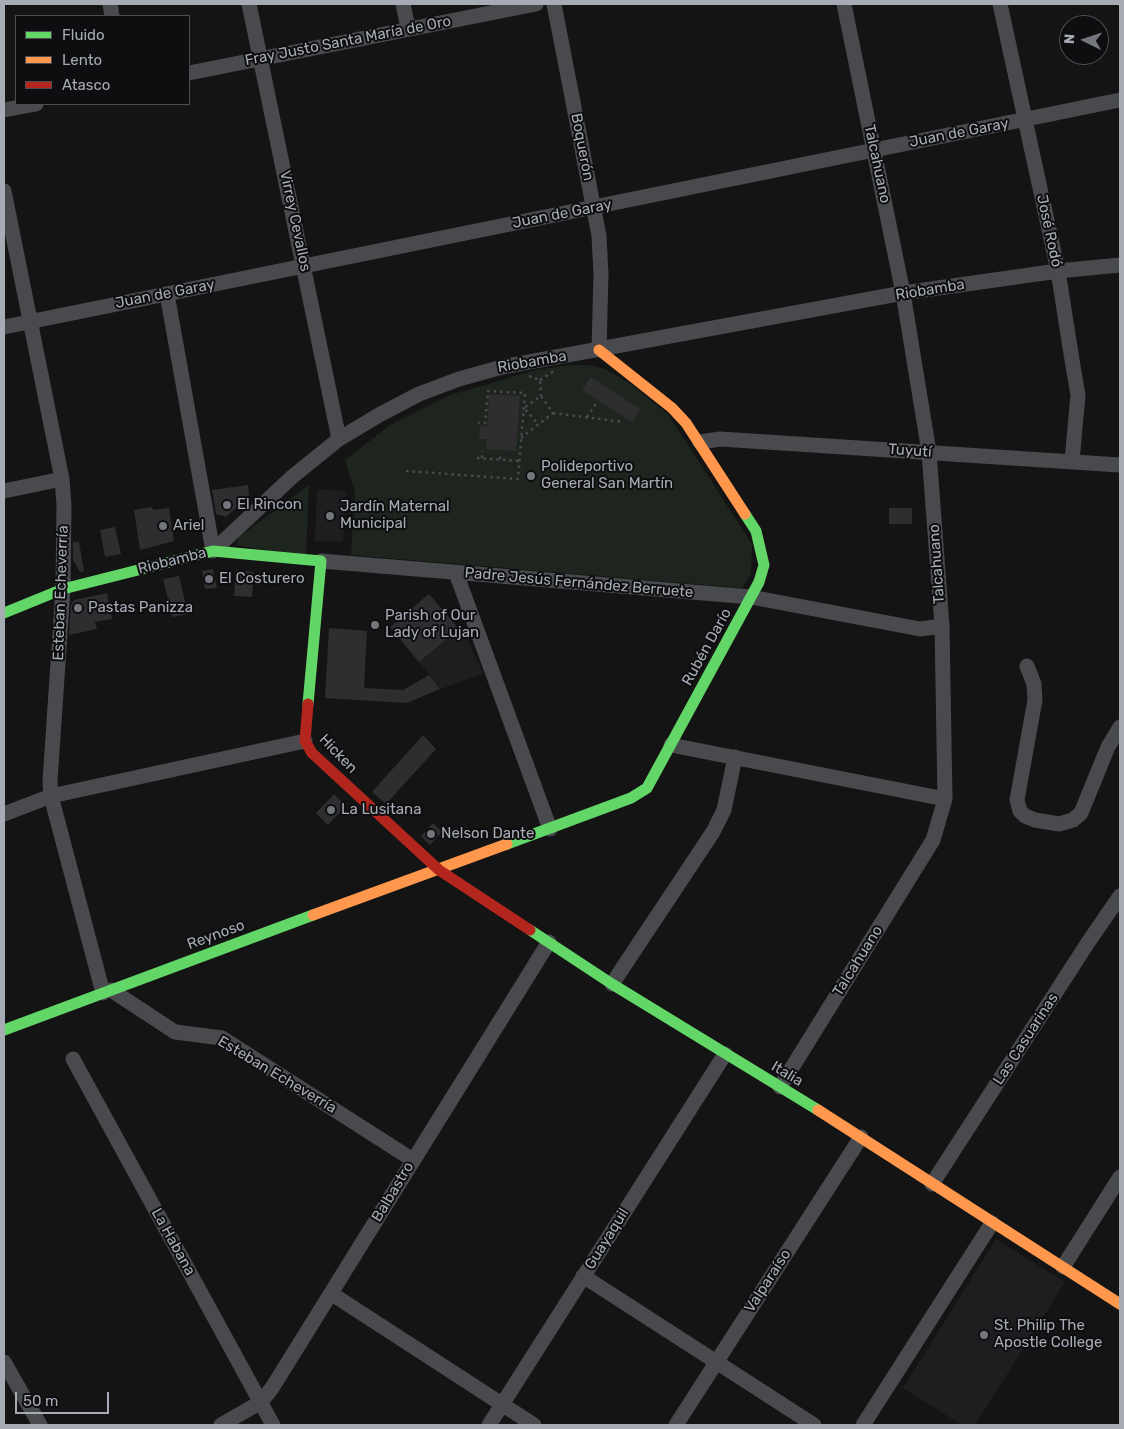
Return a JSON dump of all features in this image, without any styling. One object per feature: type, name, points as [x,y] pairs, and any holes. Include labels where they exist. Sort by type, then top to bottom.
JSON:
[{"type":"street","name":"Virrey Cevallos","points":[[249,4],[339,439]]},
{"type":"street","points":[[403,4],[408,28]]},
{"type":"street","name":"Fray Justo Santa María de Oro","points":[[190,73],[536,4]]},
{"type":"street","name":"Boquerón","points":[[554,4],[595,207],[601,274],[599,350]]},
{"type":"street","name":"Talcahuano","points":[[780,1087],[933,840],[945,799],[942,626],[929,452],[903,293],[844,4]]},
{"type":"street","name":"José Rodó","points":[[1000,4],[1058,271],[1078,395],[1072,461]]},
{"type":"street","name":"Juan de Garay","points":[[4,327],[1120,100]]},
{"type":"street","points":[[4,110],[31,105]]},
{"type":"street","name":"Esteban Echeverría","points":[[4,192],[62,479],[64,505],[63,589],[50,781],[51,796],[107,991],[176,1032],[222,1038],[413,1160]]},
{"type":"street","name":"Riobamba","points":[[4,612],[63,589],[213,551],[292,477],[339,439],[379,414],[419,394],[459,379],[502,366],[599,350],[903,293],[1058,271],[1120,266]]},
{"type":"street","points":[[167,294],[213,551]]},
{"type":"street","name":"Rubén Darío","points":[[439,870],[550,829],[641,793],[647,788],[751,597],[764,566],[763,551],[756,531],[700,442],[672,408],[599,350]]},
{"type":"street","name":"Tuyutí","points":[[700,442],[720,439],[1120,465]]},
{"type":"street","points":[[4,491],[62,479]]},
{"type":"street","name":"Padre Jesús Fernández Berruete","points":[[213,551],[751,597],[920,629],[942,626]]},
{"type":"street","name":"Hicken","points":[[321,561],[305,741],[312,753],[439,870]]},
{"type":"street","points":[[456,573],[550,829]]},
{"type":"street","points":[[1027,666],[1034,684],[1035,700],[1017,800],[1020,812],[1025,816],[1035,820],[1059,824],[1073,820],[1081,813],[1108,747],[1120,727]]},
{"type":"street","points":[[4,814],[51,796],[305,741]]},
{"type":"street","points":[[671,745],[945,799]]},
{"type":"street","points":[[612,984],[713,832],[724,810],[735,757]]},
{"type":"street","name":"Italia","points":[[439,870],[612,984],[861,1137],[1120,1304]]},
{"type":"street","name":"Reynoso","points":[[4,1030],[439,870]]},
{"type":"street","name":"Las Casuarinas","points":[[932,1184],[1120,896]]},
{"type":"street","name":"Balbastro","points":[[222,1425],[261,1402],[332,1294],[549,942]]},
{"type":"street","name":"Guayaquil","points":[[489,1425],[725,1054]]},
{"type":"street","name":"La Habana","points":[[73,1059],[273,1425]]},
{"type":"street","name":"Valparaíso","points":[[676,1425],[861,1137]]},
{"type":"street","points":[[1063,1267],[1120,1177]]},
{"type":"street","points":[[863,1425],[992,1223]]},
{"type":"street","points":[[583,1276],[814,1425]]},
{"type":"street","points":[[332,1294],[534,1425]]},
{"type":"street","points":[[4,1362],[40,1425]]},
{"type":"path","points":[[406,472],[518,479],[525,394],[488,391],[485,423],[478,422]]},
{"type":"path","points":[[524,408],[540,396],[554,413]]},
{"type":"path","points":[[587,417],[598,401]]},
{"type":"path","points":[[524,408],[538,424]]},
{"type":"path","points":[[521,438],[554,413],[623,422]]},
{"type":"path","points":[[482,451],[482,458]]},
{"type":"path","points":[[500,453],[500,460]]},
{"type":"path","points":[[477,458],[519,461]]},
{"type":"shaded area","name":"Polideportivo General San Martín","points":[[570,365],[589,365],[605,369],[629,383],[668,414],[752,544],[751,574],[742,588],[351,555],[355,492],[345,460],[390,425],[450,395],[536,370]]},
{"type":"shaded area","points":[[309,485],[306,557],[236,545],[239,537]]},
{"type":"shaded area","name":"Jardín Maternal Municipal","points":[[317,489],[346,491],[343,542],[315,541]]},
{"type":"shaded area","points":[[459,629],[468,640],[483,674],[440,689],[419,662]]},
{"type":"shaded area","name":"St. Philip The Apostle College","points":[[996,1239],[1065,1282],[975,1425],[962,1425],[903,1388]]},
{"type":"building","points":[[591,377],[640,409],[632,422],[582,390]]},
{"type":"building","points":[[489,394],[520,396],[516,451],[486,449],[487,439],[479,439],[480,426],[487,427]]},
{"type":"building","name":"El Rincon","points":[[248,485],[249,496],[226,517],[216,514],[212,490]]},
{"type":"building","points":[[152,507],[153,510],[169,508],[174,541],[140,550],[134,510]]},
{"type":"building","points":[[889,508],[912,508],[912,524],[889,524]]},
{"type":"building","points":[[115,527],[121,554],[105,557],[100,530]]},
{"type":"building","points":[[73,542],[79,542],[84,571],[80,572],[73,560]]},
{"type":"building","name":"El Costurero","points":[[213,569],[217,588],[205,589],[202,571]]},
{"type":"building","points":[[236,570],[254,572],[252,597],[234,596]]},
{"type":"building","points":[[179,576],[188,614],[172,617],[163,579]]},
{"type":"building","points":[[107,593],[112,619],[95,622],[97,629],[69,635],[71,604],[74,600]]},
{"type":"building","points":[[429,594],[459,629],[419,662],[390,627]]},
{"type":"building","points":[[329,628],[367,631],[364,688],[403,690],[429,675],[440,689],[407,703],[325,698]]},
{"type":"building","points":[[423,735],[436,749],[386,804],[372,792]]},
{"type":"building","name":"La Lusitana","points":[[334,794],[346,806],[328,825],[316,813]]},
{"type":"building","name":"Nelson Dante","points":[[433,823],[442,832],[430,845],[421,836]]},
{"type":"traffic: fast","points":[[507,844],[631,798],[647,788],[759,582],[764,565],[756,531],[745,514]]},
{"type":"traffic: fast","points":[[4,613],[63,589],[213,551],[321,561],[308,704]]},
{"type":"traffic: fast","points":[[4,1030],[313,915]]},
{"type":"traffic: fast","points":[[530,930],[612,984],[818,1110]]},
{"type":"traffic: slow","points":[[599,350],[672,408],[686,423],[745,514]]},
{"type":"traffic: slow","points":[[313,915],[507,844]]},
{"type":"traffic: slow","points":[[818,1110],[1120,1304]]},
{"type":"traffic: jam","points":[[308,704],[305,741],[312,753],[439,870],[530,930]]},
{"type":"place","name":"Polideportivo General San Martín","points":[[531,476]]},
{"type":"place","name":"El Rincon","points":[[227,505]]},
{"type":"place","name":"Jardín Maternal Municipal","points":[[330,516]]},
{"type":"place","name":"Ariel","points":[[163,526]]},
{"type":"place","name":"El Costurero","points":[[209,579]]},
{"type":"place","name":"Pastas Panizza","points":[[78,608]]},
{"type":"place","name":"Parish of Our Lady of Lujan","points":[[375,625]]},
{"type":"place","name":"La Lusitana","points":[[331,810]]},
{"type":"place","name":"Nelson Dante","points":[[431,834]]},
{"type":"place","name":"St. Philip The Apostle College","points":[[984,1335]]}]
